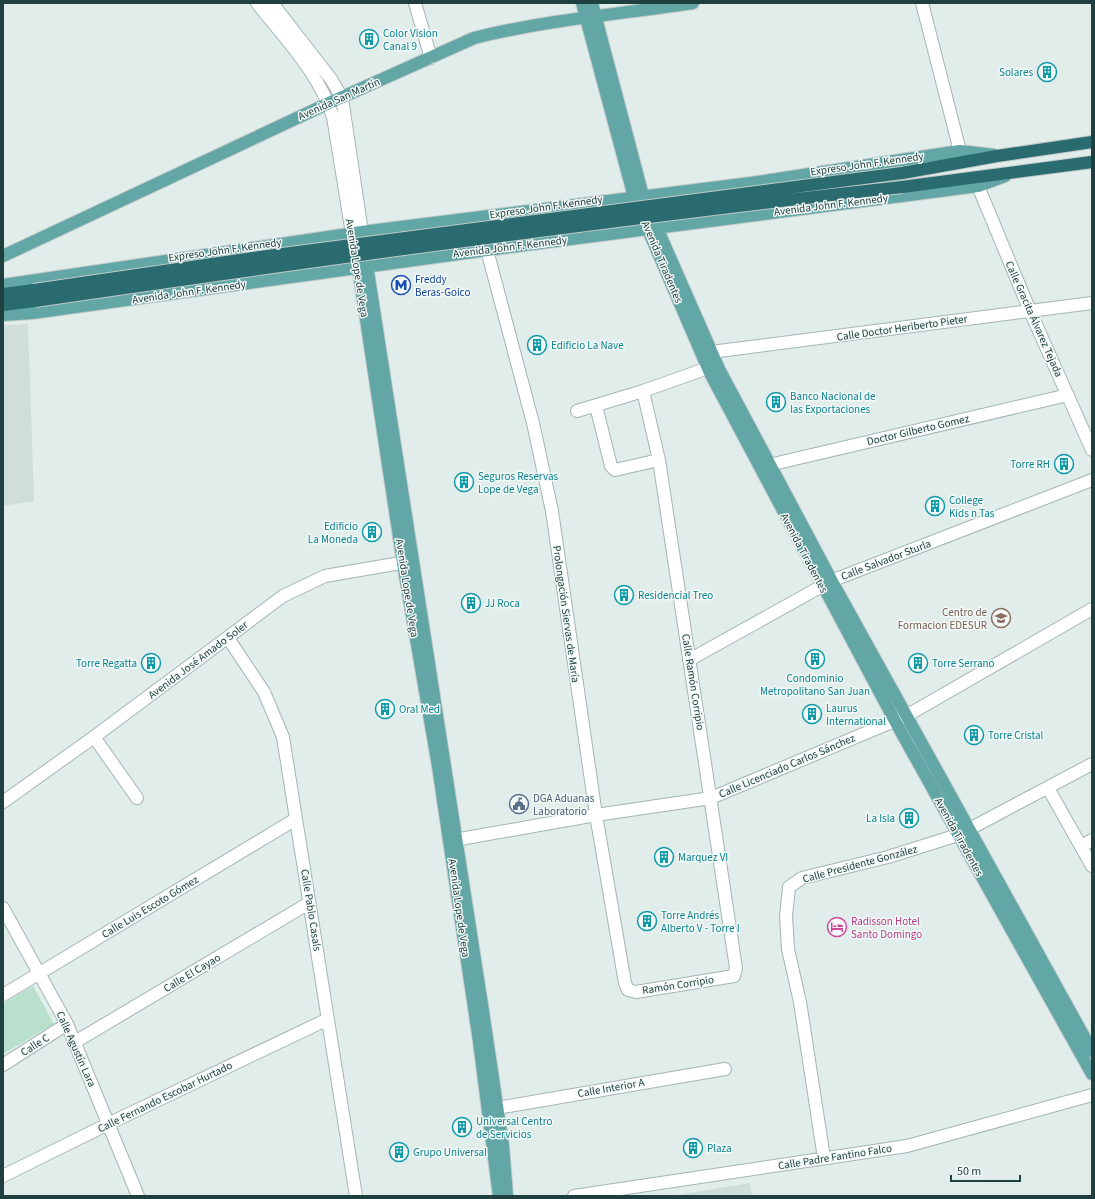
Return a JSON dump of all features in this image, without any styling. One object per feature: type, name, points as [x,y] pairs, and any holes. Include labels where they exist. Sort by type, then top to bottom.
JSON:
[{"type":"highway","name":"Expreso John F. Kennedy","points":[[3,305],[34,296],[260,257],[902,173],[997,156],[1092,142]]},
{"type":"highway","name":"Expreso John F. Kennedy","points":[[3,294],[34,296],[277,266],[742,205],[902,187],[1092,162]]},
{"type":"main road","name":"Avenida Tiradentes","points":[[582,3],[591,17],[639,197],[711,352],[769,465],[826,583]]},
{"type":"main road","name":"Avenida Tiradentes","points":[[591,17],[592,3]]},
{"type":"main road","name":"Avenida San Martín","points":[[3,256],[329,103],[474,38],[498,32],[591,17],[693,3]]},
{"type":"main road","points":[[3,285],[357,233],[751,183],[960,151],[997,156]]},
{"type":"main road","name":"Avenida John F. Kennedy","points":[[3,315],[32,313],[261,282],[363,266],[978,186],[1014,172]]},
{"type":"main road","points":[[751,183],[738,189],[685,196],[680,199],[677,210],[680,216],[684,218],[743,211],[754,215]]},
{"type":"main road","points":[[546,209],[560,214],[613,206],[620,208],[623,216],[623,222],[616,227],[567,232],[552,242]]},
{"type":"main road","points":[[458,220],[446,228],[395,235],[390,239],[387,248],[390,255],[399,258],[450,250],[464,253]]},
{"type":"main road","name":"Avenida Tiradentes","points":[[653,228],[708,368],[964,833],[1092,1074]]},
{"type":"main road","name":"Avenida Lope de Vega","points":[[357,233],[408,562],[497,1108],[507,1196]]},
{"type":"main road","points":[[255,248],[259,251],[268,252],[323,245],[330,248],[332,255],[331,262],[323,266],[266,276],[261,282]]},
{"type":"main road","name":"Avenida Tiradentes","points":[[964,833],[1092,1051]]},
{"type":"main road","name":"Avenida Lope de Vega","points":[[453,840],[499,1196]]},
{"type":"street","name":"Avenida Lope de Vega","points":[[257,3],[320,84],[329,103],[357,233]]},
{"type":"street","name":"Avenida Lope de Vega","points":[[272,3],[332,79],[342,98],[357,233]]},
{"type":"street","points":[[415,3],[431,58]]},
{"type":"street","points":[[922,3],[960,151]]},
{"type":"street","name":"Calle Gracita Álvarez Tejada","points":[[978,186],[1030,311],[1092,450]]},
{"type":"street","name":"Prolongación Siervas de María","points":[[487,250],[533,423],[552,511],[596,815],[625,983]]},
{"type":"street","name":"Calle Doctor Heriberto Pieter","points":[[711,352],[1092,303]]},
{"type":"street","points":[[576,411],[643,391],[708,368]]},
{"type":"street","name":"Calle Ramón Corripio","points":[[643,391],[660,460],[736,968],[735,974]]},
{"type":"street","name":"Doctor Gilberto Gomez","points":[[769,465],[1068,395]]},
{"type":"street","points":[[596,406],[611,466],[615,470],[660,460]]},
{"type":"street","name":"Calle Salvador Sturla","points":[[689,660],[826,583],[1092,480]]},
{"type":"street","name":"Avenida José Amado Soler","points":[[3,802],[94,737],[283,596],[324,576],[408,562]]},
{"type":"street","name":"Calle Licenciado Carlos Sánchez","points":[[453,840],[596,815],[711,798],[900,718],[1092,609]]},
{"type":"street","name":"Calle Pablo Casals","points":[[228,638],[264,692],[282,737],[356,1196]]},
{"type":"street","points":[[94,737],[137,798]]},
{"type":"street","name":"Calle Presidente González","points":[[824,1158],[801,1009],[788,949],[786,916],[789,887],[802,878],[888,857],[964,833],[1092,764]]},
{"type":"street","points":[[1048,788],[1092,866]]},
{"type":"street","name":"Calle Luis Escoto Gómez","points":[[3,995],[296,819]]},
{"type":"street","points":[[1081,846],[1092,840]]},
{"type":"street","name":"Calle El Cayao","points":[[75,1042],[309,903]]},
{"type":"street","name":"Calle Agustín Lara","points":[[3,908],[67,1024],[138,1196]]},
{"type":"street","name":"Ramón Corripio","points":[[625,983],[628,990],[636,992],[734,976],[735,974]]},
{"type":"street","name":"Calle Fernando Escobar Hurtado","points":[[3,1176],[328,1019]]},
{"type":"street","name":"Calle C","points":[[3,1065],[67,1024]]},
{"type":"street","name":"Calle Interior A","points":[[497,1108],[725,1069]]},
{"type":"street","name":"Calle Padre Fantino Falco","points":[[574,1196],[652,1190],[824,1158],[907,1146],[1092,1095]]},
{"type":"shaded area","points":[[28,324],[34,501],[3,506],[3,325]]},
{"type":"shaded area","points":[[750,1183],[752,1196],[670,1196]]},
{"type":"green space","points":[[33,986],[54,1024],[3,1054],[3,1004]]},
{"type":"place","name":"Color Vision Canal 9","points":[[369,39]]},
{"type":"place","name":"Solares","points":[[1047,72]]},
{"type":"place","name":"Freddy Beras-Goico","points":[[401,285]]},
{"type":"place","name":"Edificio La Nave","points":[[537,345]]},
{"type":"place","name":"Banco Nacional de las Exportaciones","points":[[776,402]]},
{"type":"place","name":"Torre RH","points":[[1064,464]]},
{"type":"place","name":"Seguros Reservas Lope de Vega","points":[[464,482]]},
{"type":"place","name":"College Kids n Tas","points":[[935,506]]},
{"type":"place","name":"Edificio La Moneda","points":[[372,532]]},
{"type":"place","name":"Residencial Treo","points":[[624,595]]},
{"type":"place","name":"JJ Roca","points":[[471,603]]},
{"type":"place","name":"Centro de Formacion EDESUR","points":[[1001,618]]},
{"type":"place","name":"Condominio Metropolitano San Juan","points":[[815,659]]},
{"type":"place","name":"Torre Regatta","points":[[151,663]]},
{"type":"place","name":"Torre Serrano","points":[[918,663]]},
{"type":"place","name":"Oral Med","points":[[385,709]]},
{"type":"place","name":"Laurus International","points":[[812,714]]},
{"type":"place","name":"Torre Cristal","points":[[974,735]]},
{"type":"place","name":"DGA Aduanas Laboratorio","points":[[519,804]]},
{"type":"place","name":"La Isla","points":[[909,818]]},
{"type":"place","name":"Marquez VI","points":[[664,857]]},
{"type":"place","name":"Torre Andrés Alberto V - Torre I","points":[[647,921]]},
{"type":"place","name":"Radisson Hotel Santo Domingo","points":[[837,927]]},
{"type":"place","name":"Universal Centro de Servicios","points":[[462,1127]]},
{"type":"place","name":"Plaza","points":[[693,1148]]},
{"type":"place","name":"Grupo Universal","points":[[399,1152]]}]
